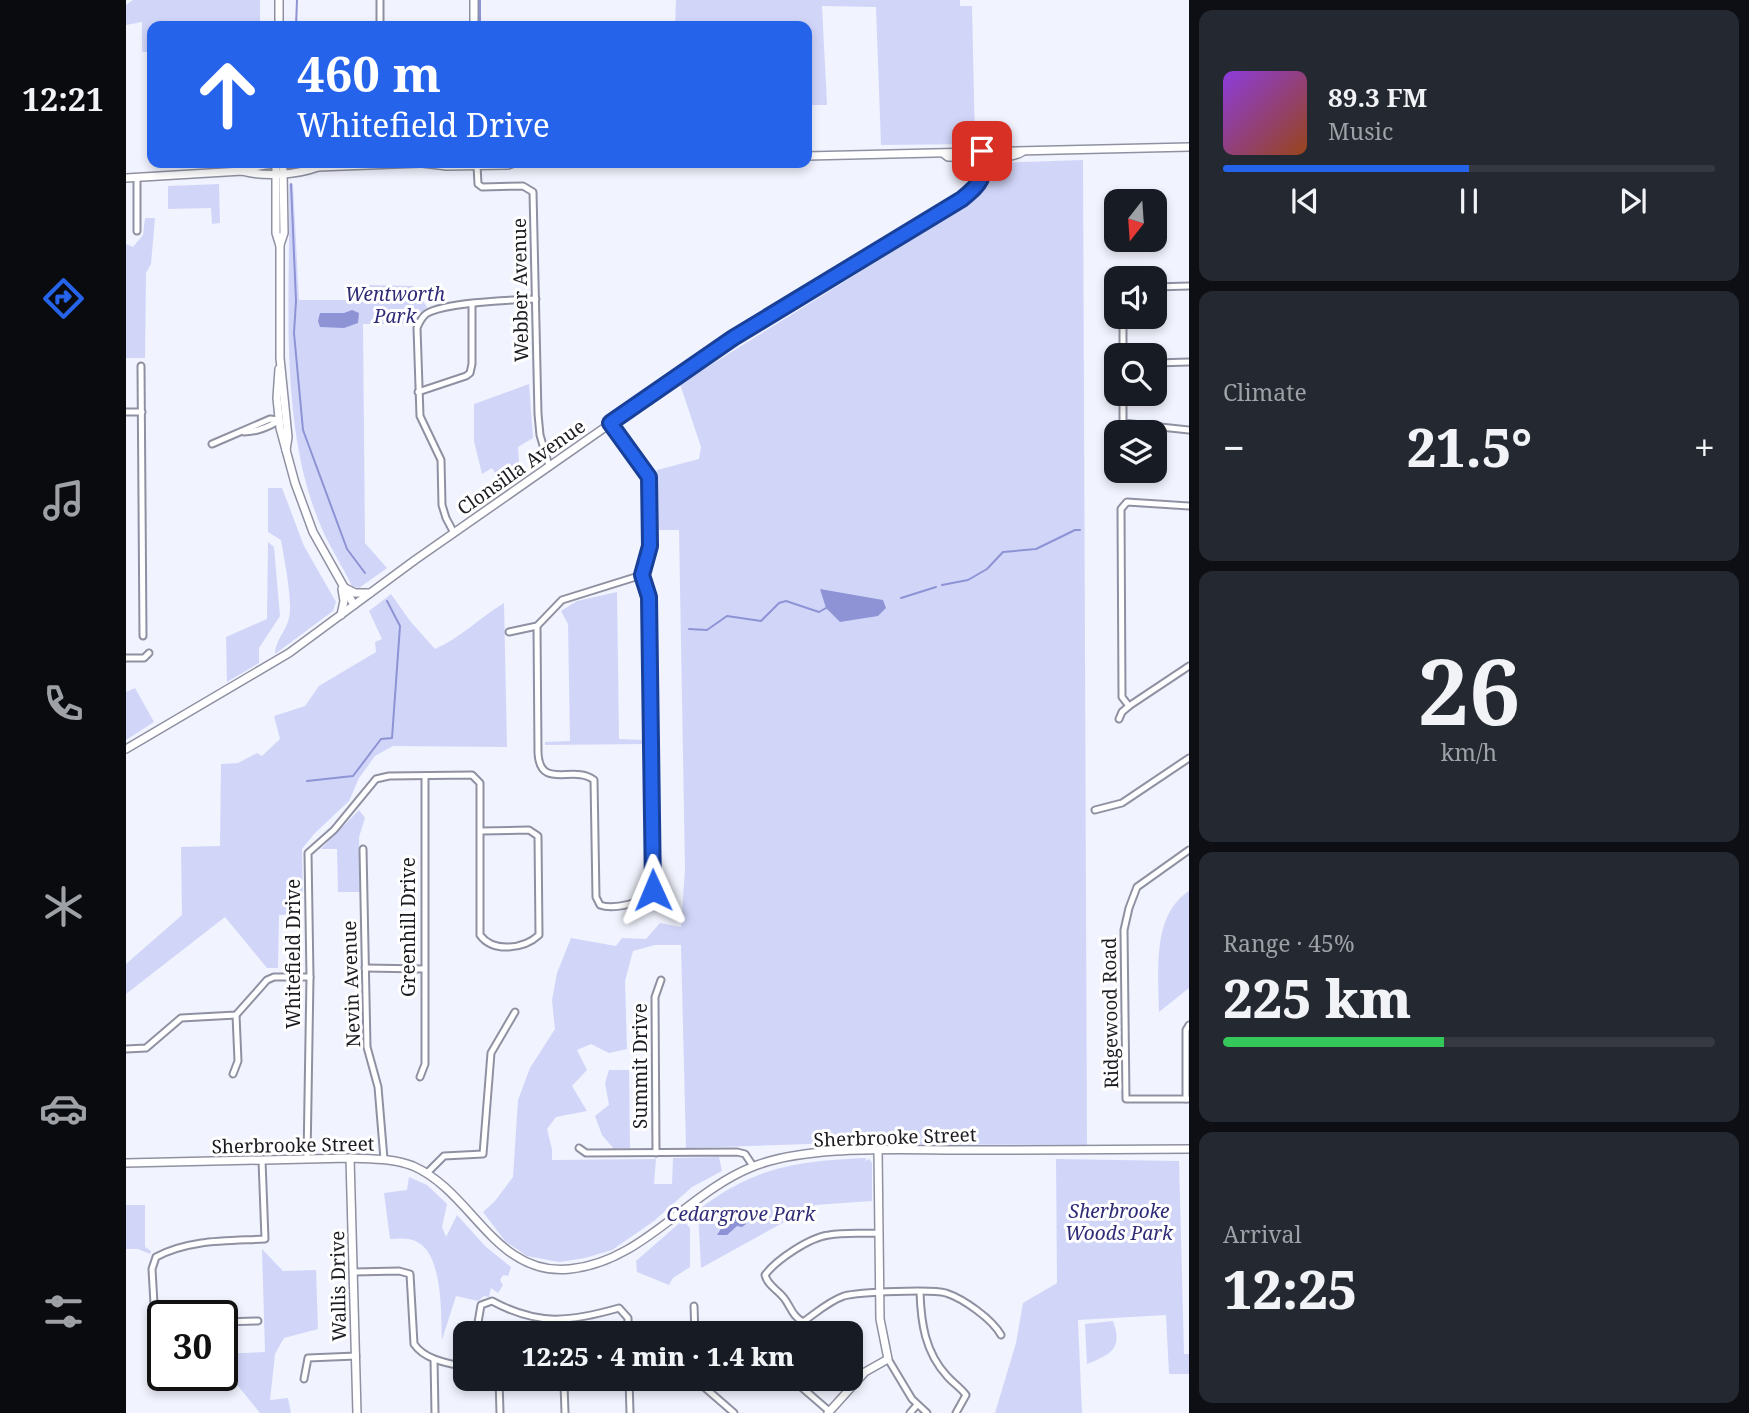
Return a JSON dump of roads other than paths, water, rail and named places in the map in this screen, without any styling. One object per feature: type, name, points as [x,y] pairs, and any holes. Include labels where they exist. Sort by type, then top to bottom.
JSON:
[{"type":"main road","points":[[279,0],[279,21]]},
{"type":"main road","points":[[474,0],[474,21]]},
{"type":"main road","points":[[812,156],[1189,147]]},
{"type":"main road","name":"Clonsilla Avenue","points":[[126,749],[261,671],[733,338],[957,202],[978,185],[984,173],[982,154]]},
{"type":"main road","points":[[126,178],[242,172],[250,168]]},
{"type":"main road","points":[[279,168],[284,233],[280,246],[280,358],[282,420],[288,443],[286,450],[306,516],[354,605]]},
{"type":"main road","points":[[340,582],[359,594],[371,593]]},
{"type":"main road","points":[[340,582],[344,600],[341,615]]},
{"type":"main road","name":"Sherbrooke Street","points":[[126,1164],[350,1158],[384,1159],[411,1165],[450,1189],[499,1244],[519,1260],[544,1269],[570,1269],[598,1263],[624,1252],[696,1198],[753,1166],[813,1154],[878,1150],[1189,1149]]},
{"type":"main road","points":[[829,1412],[864,1372],[888,1359],[881,1326],[879,1292],[878,1150]]},
{"type":"main road","name":"Wallis Drive","points":[[350,1158],[357,1413]]},
{"type":"street","points":[[380,0],[380,21]]},
{"type":"street","name":"Webber Avenue","points":[[477,168],[478,184],[482,187],[523,186],[533,192],[538,414],[540,435],[549,466]]},
{"type":"street","points":[[137,178],[137,231]]},
{"type":"street","points":[[1167,287],[1189,286]]},
{"type":"street","points":[[454,533],[442,505],[441,460],[420,416],[419,321],[428,313],[476,302],[536,299]]},
{"type":"street","points":[[418,393],[470,373],[472,304]]},
{"type":"street","points":[[1167,363],[1189,362]]},
{"type":"street","points":[[141,366],[143,636]]},
{"type":"street","points":[[1123,406],[1123,423],[1189,430]]},
{"type":"street","points":[[126,412],[142,412]]},
{"type":"street","points":[[212,444],[282,420]]},
{"type":"street","points":[[537,625],[540,768],[545,773],[587,775],[594,780],[596,897],[600,905],[614,906],[650,896],[653,890],[649,597],[642,575],[650,546],[649,477],[610,423]]},
{"type":"street","points":[[1129,706],[1122,697],[1121,509],[1127,502],[1189,506]]},
{"type":"street","points":[[509,632],[537,625],[562,600],[642,575]]},
{"type":"street","points":[[126,658],[144,657],[149,653]]},
{"type":"street","points":[[1119,719],[1129,706],[1189,666]]},
{"type":"street","points":[[1095,810],[1122,803],[1189,758]]},
{"type":"street","points":[[425,776],[472,775],[480,782],[480,935],[485,942],[495,946],[526,944],[539,935],[538,836],[529,830],[481,831]]},
{"type":"street","name":"Whitefield Drive","points":[[307,1159],[310,977],[308,853],[334,830],[376,779],[425,776]]},
{"type":"street","name":"Greenhill Drive","points":[[421,1077],[425,1064],[425,776]]},
{"type":"street","name":"Nevin Avenue","points":[[363,849],[367,1047],[378,1087],[384,1159]]},
{"type":"street","name":"Ridgewood Road","points":[[1187,1099],[1126,1099],[1124,930],[1137,887],[1189,850]]},
{"type":"street","points":[[365,968],[424,969]]},
{"type":"street","points":[[233,1074],[238,1061],[236,1015],[267,980],[274,977],[310,977]]},
{"type":"street","name":"Summit Drive","points":[[656,1153],[655,998],[661,980]]},
{"type":"street","points":[[427,1173],[444,1156],[483,1154],[491,1053],[515,1012]]},
{"type":"street","points":[[126,1049],[146,1048],[181,1018],[236,1015]]},
{"type":"street","points":[[1187,1099],[1186,1030],[1189,1025]]},
{"type":"street","points":[[579,1148],[586,1153],[737,1152],[745,1154],[753,1166]]},
{"type":"street","points":[[154,1300],[152,1269],[156,1257],[168,1251],[205,1242],[265,1239],[262,1160]]},
{"type":"street","points":[[878,1233],[827,1235],[810,1241],[771,1266],[765,1275],[767,1282],[783,1297],[794,1317],[803,1322],[832,1301],[846,1296],[879,1292],[920,1292],[948,1294],[994,1322],[1001,1335]]},
{"type":"street","points":[[354,1272],[399,1270],[410,1274],[414,1343],[418,1350],[434,1359],[453,1364]]},
{"type":"street","points":[[920,1292],[921,1318],[928,1347],[947,1376],[966,1395],[956,1413]]},
{"type":"street","points":[[478,1321],[481,1305],[492,1301],[511,1311],[545,1320],[595,1315],[619,1308],[628,1321]]},
{"type":"street","points":[[694,1306],[695,1321]]},
{"type":"street","points":[[238,1322],[258,1321]]},
{"type":"street","points":[[304,1379],[308,1358],[356,1356]]},
{"type":"street","points":[[434,1359],[435,1413]]},
{"type":"street","points":[[888,1359],[917,1405],[927,1413]]},
{"type":"street","points":[[499,1391],[500,1413]]},
{"type":"street","points":[[565,1391],[565,1413]]},
{"type":"street","points":[[629,1391],[630,1413]]},
{"type":"street","points":[[709,1391],[734,1413]]},
{"type":"street","points":[[805,1391],[829,1412]]},
{"type":"street","points":[[910,1413],[917,1405]]},
{"type":"water","points":[[352,310],[359,313],[358,323],[344,328],[320,327],[320,313],[344,313]]},
{"type":"water","points":[[820,589],[883,600],[886,608],[878,616],[840,622],[826,608]]},
{"type":"water","points":[[753,1207],[754,1216],[743,1220],[746,1224],[737,1226],[727,1235],[717,1235],[724,1224]]},
{"type":"waterway","points":[[296,21],[297,0]]},
{"type":"waterway","points":[[480,0],[480,21]]},
{"type":"waterway","points":[[291,184],[296,301],[294,333],[303,430],[347,549],[365,573]]},
{"type":"waterway","points":[[942,585],[968,580],[987,569],[1003,552],[1036,549],[1080,530]]},
{"type":"waterway","points":[[901,598],[936,587]]},
{"type":"waterway","points":[[307,781],[353,776],[381,739],[392,738],[400,626],[387,601]]},
{"type":"waterway","points":[[689,629],[707,630],[727,616],[761,621],[779,603],[786,601],[819,612],[826,608]]},
{"type":"park label","name":"Wentworth Park","points":[[395,305]]},
{"type":"park label","name":"Cedargrove Park","points":[[741,1214]]},
{"type":"park label","name":"Sherbrooke Woods Park","points":[[1119,1222]]}]
